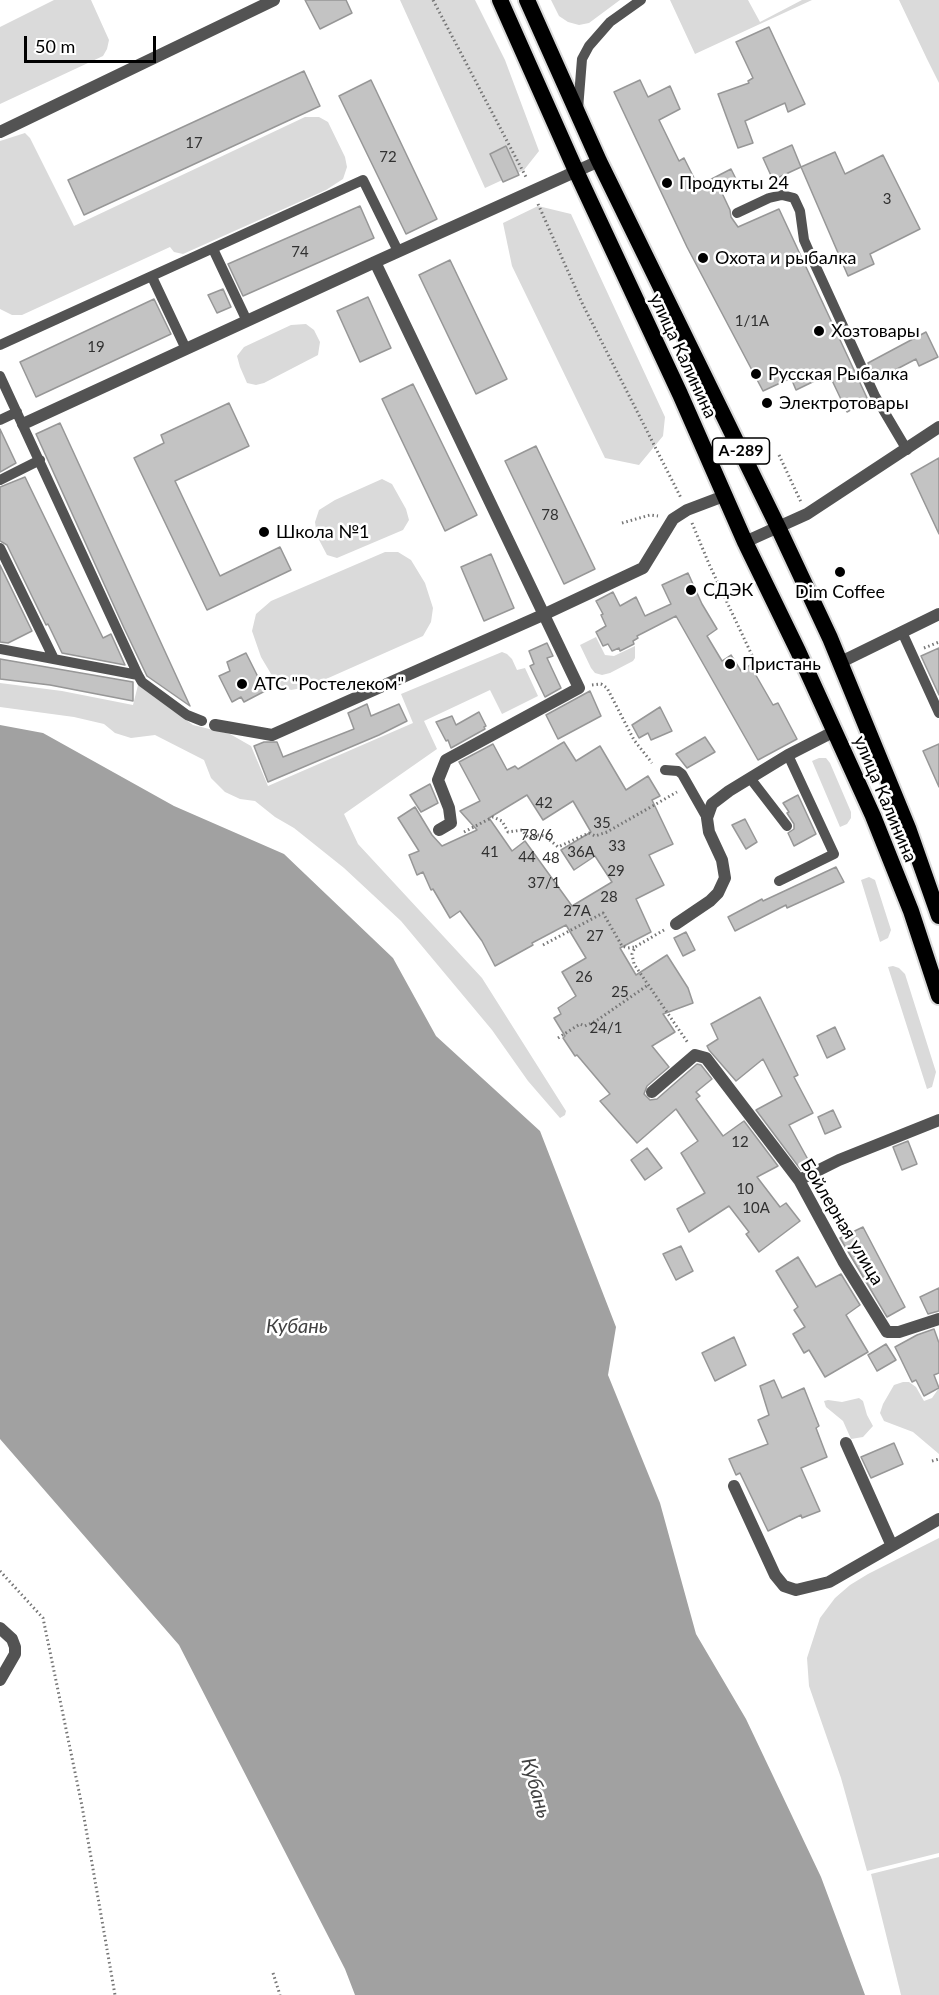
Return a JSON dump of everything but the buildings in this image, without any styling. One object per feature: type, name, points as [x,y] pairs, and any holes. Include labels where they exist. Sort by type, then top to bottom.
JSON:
[{"type":"highway","name":"улица Калинина","points":[[500,0],[576,171],[680,393],[745,542],[873,816],[911,911],[939,996]]},
{"type":"highway","name":"улица Калинина","points":[[527,0],[599,161],[778,527],[841,662],[908,828],[938,912]]},
{"type":"highway","points":[[851,767],[861,776],[868,778],[879,772],[881,761]]},
{"type":"street","points":[[0,132],[274,0]]},
{"type":"street","points":[[23,424],[599,161]]},
{"type":"street","points":[[375,262],[579,688],[446,760],[438,780],[449,808],[451,823],[439,830]]},
{"type":"street","points":[[745,542],[807,514],[939,427]]},
{"type":"street","points":[[215,725],[272,735],[545,614],[643,568],[673,519],[687,510],[724,496]]},
{"type":"street","points":[[841,662],[939,614]]},
{"type":"street","points":[[676,924],[710,901],[718,893],[725,878],[722,860],[706,819],[712,804],[788,755],[835,731]]},
{"type":"street","points":[[652,1092],[695,1055]]},
{"type":"street","name":"Бойлерная улица","points":[[695,1055],[706,1058],[799,1180],[843,1261],[887,1332],[899,1332],[939,1319]]},
{"type":"street","points":[[799,1180],[838,1160],[939,1120]]},
{"type":"street","points":[[846,1443],[892,1546]]},
{"type":"street","points":[[734,1486],[776,1575],[784,1586],[796,1590],[829,1582],[939,1519]]},
{"type":"street","points":[[0,1628],[12,1639],[15,1654],[0,1680]]},
{"type":"lane","points":[[577,113],[582,59],[589,46],[610,22],[641,0]]},
{"type":"lane","points":[[0,345],[363,180],[398,251]]},
{"type":"lane","points":[[737,213],[769,198],[782,195],[794,198],[800,211],[804,240],[811,256],[875,396],[907,450]]},
{"type":"lane","points":[[213,249],[247,321]]},
{"type":"lane","points":[[152,277],[186,349]]},
{"type":"lane","points":[[0,376],[142,682],[186,715],[202,721]]},
{"type":"lane","points":[[0,420],[17,412]]},
{"type":"lane","points":[[0,480],[40,460]]},
{"type":"lane","points":[[0,548],[54,659]]},
{"type":"lane","points":[[902,632],[939,713]]},
{"type":"lane","points":[[0,649],[138,675]]},
{"type":"lane","points":[[779,881],[834,854],[788,755]]},
{"type":"lane","points":[[664,770],[678,771],[682,774],[706,819]]},
{"type":"lane","points":[[750,778],[787,826]]},
{"type":"path","points":[[433,0],[519,161],[583,304],[687,510],[709,564],[758,668]]},
{"type":"path","points":[[779,455],[807,514]]},
{"type":"path","points":[[622,523],[650,515],[673,519]]},
{"type":"path","points":[[579,688],[601,684],[607,688],[638,747],[650,762],[664,770]]},
{"type":"path","points":[[451,823],[463,832],[493,817],[502,821],[508,832],[522,830],[529,839],[537,835],[545,836],[558,847],[589,833],[595,836],[607,832],[689,785]]},
{"type":"path","points":[[543,945],[603,913],[622,946],[628,948],[635,947],[676,924]]},
{"type":"path","points":[[635,947],[632,954],[634,964],[676,1023],[695,1055]]},
{"type":"path","points":[[558,1038],[580,1024],[585,1026],[596,1021],[648,986]]},
{"type":"path","points":[[932,1461],[939,1459]]},
{"type":"path","points":[[0,1571],[43,1618],[82,1806],[115,1995]]},
{"type":"path","points":[[273,1972],[280,1995]]},
{"type":"shaded area","points":[[54,0],[91,0],[109,40],[107,49],[103,56],[0,104],[0,27]]},
{"type":"shaded area","points":[[400,0],[475,0],[505,60],[539,151],[524,170],[485,188]]},
{"type":"shaded area","points":[[551,0],[620,0],[589,23],[579,25],[559,16]]},
{"type":"shaded area","points":[[670,0],[748,0],[760,22],[802,0],[812,0],[695,54]]},
{"type":"shaded area","points":[[899,0],[939,0],[939,83],[927,59]]},
{"type":"shaded area","points":[[305,117],[319,117],[328,122],[345,157],[347,167],[343,179],[326,190],[183,254],[174,252],[170,247],[22,315],[12,315],[0,309],[0,141],[25,133],[30,138],[74,226]]},
{"type":"shaded area","points":[[538,206],[571,214],[665,417],[663,436],[639,465],[605,458],[512,266],[503,223]]},
{"type":"shaded area","points":[[306,324],[314,330],[320,342],[318,355],[264,383],[256,385],[247,383],[237,356],[244,347],[291,325]]},
{"type":"shaded area","points":[[382,479],[392,484],[406,509],[409,520],[403,530],[337,558],[327,555],[317,536],[315,522],[319,510],[335,500]]},
{"type":"shaded area","points":[[385,552],[398,552],[411,560],[425,583],[433,608],[431,622],[423,636],[308,687],[291,690],[277,684],[261,657],[252,631],[256,614],[271,601]]},
{"type":"shaded area","points":[[596,637],[605,655],[614,656],[635,646],[635,658],[610,673],[602,675],[595,673],[580,645]]},
{"type":"shaded area","points":[[502,652],[512,659],[517,670],[525,668],[538,696],[502,714],[490,690],[424,721],[437,749],[344,814],[358,844],[482,978],[566,1111],[565,1115],[560,1118],[528,1081],[492,1030],[401,921],[344,868],[294,828],[255,801],[240,799],[225,792],[211,778],[204,760],[155,735],[131,738],[115,733],[104,724],[74,717],[0,707],[0,683],[62,691],[133,705],[138,685],[193,725],[230,734],[251,746],[268,786],[413,723],[401,694]]},
{"type":"shaded area","points":[[826,758],[830,763],[851,812],[851,818],[847,824],[840,827],[812,761]]},
{"type":"shaded area","points":[[869,877],[875,880],[891,930],[888,938],[880,942],[861,880]]},
{"type":"shaded area","points":[[893,966],[905,974],[936,1072],[932,1087],[927,1089],[888,967]]},
{"type":"shaded area","points":[[909,1382],[916,1387],[924,1401],[932,1398],[939,1388],[939,1454],[913,1432],[884,1421],[880,1413],[894,1385]]},
{"type":"shaded area","points":[[859,1398],[863,1401],[873,1426],[863,1437],[851,1439],[843,1421],[826,1407],[824,1401],[842,1402]]},
{"type":"shaded area","points":[[939,1538],[939,1853],[867,1871],[841,1778],[809,1686],[807,1658],[820,1618],[835,1598],[868,1574]]},
{"type":"shaded area","points":[[939,1857],[939,1995],[901,1995],[871,1874]]},
{"type":"water","name":"Кубань","points":[[0,725],[43,733],[174,806],[284,854],[393,958],[436,1036],[540,1131],[616,1327],[608,1375],[660,1503],[696,1634],[746,1719],[821,1877],[865,1995],[355,1995],[345,1969],[179,1645],[0,1439]]},
{"type":"place","name":"Продукты 24","points":[[667,183]]},
{"type":"place","name":"Охота и рыбалка","points":[[703,258]]},
{"type":"place","name":"Хозтовары","points":[[819,331]]},
{"type":"place","name":"Русская Рыбалка","points":[[756,374]]},
{"type":"place","name":"Электротовары","points":[[767,403]]},
{"type":"place","name":"Школа №1","points":[[264,532]]},
{"type":"place","name":"Dim Coffee","points":[[840,572]]},
{"type":"place","name":"СДЭК","points":[[691,590]]},
{"type":"place","name":"Пристань","points":[[730,664]]},
{"type":"place","name":"АТС \"Ростелеком\"","points":[[242,684]]}]
